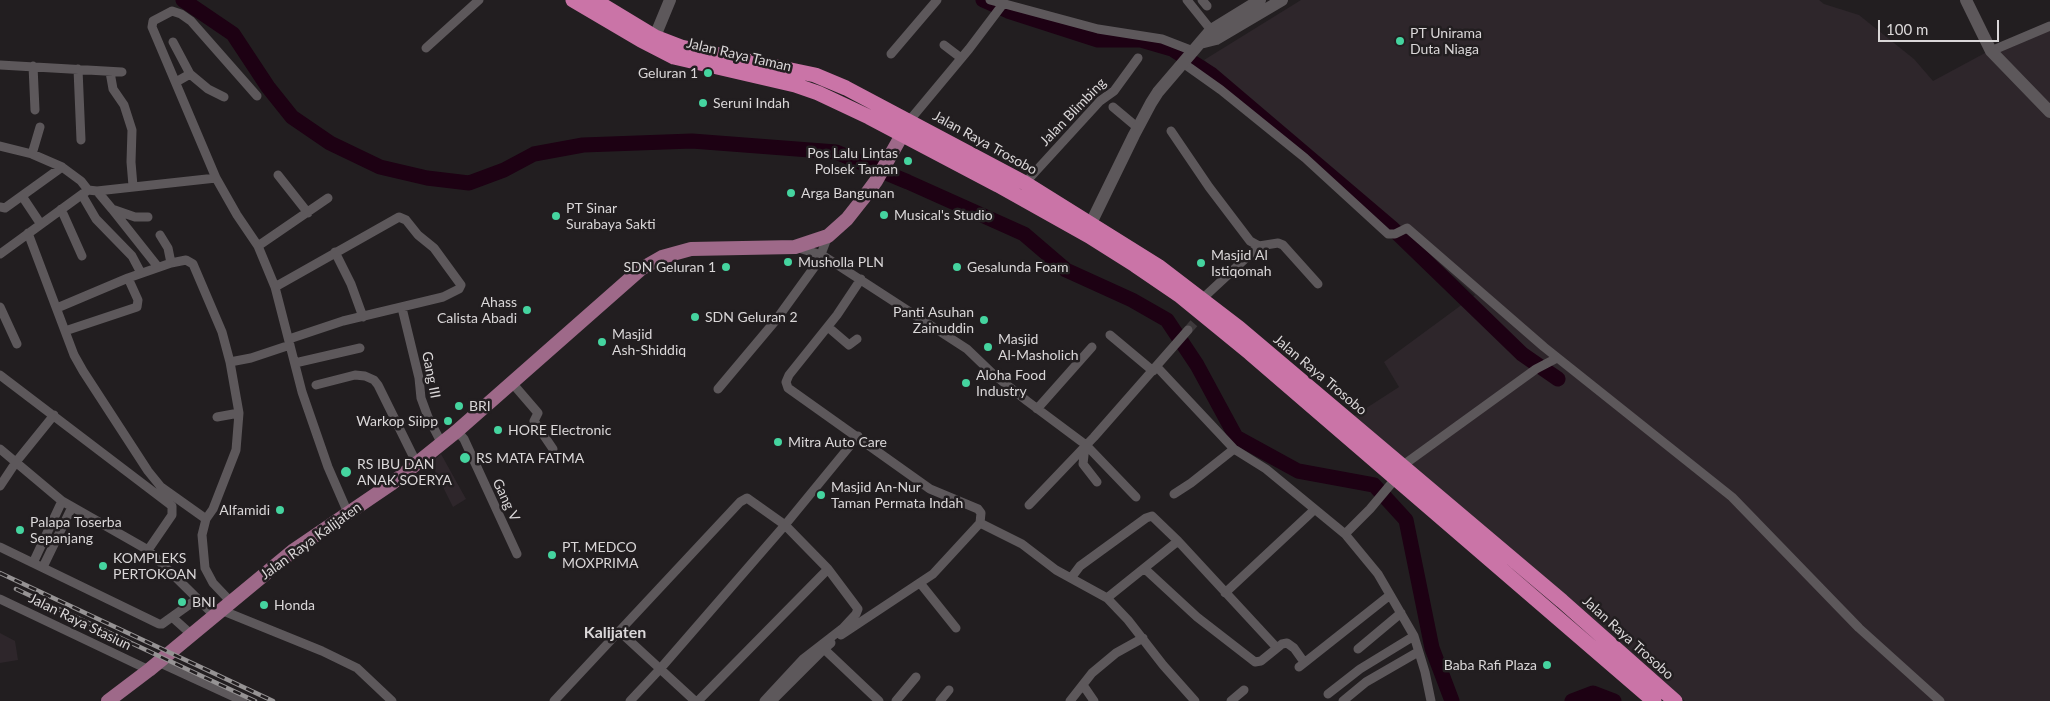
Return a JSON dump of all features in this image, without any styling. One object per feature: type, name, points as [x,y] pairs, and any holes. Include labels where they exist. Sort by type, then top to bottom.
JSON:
[{"type":"highway","name":"Jalan Raya Taman","points":[[574,0],[653,41],[815,75],[909,121]]},
{"type":"highway","name":"Jalan Raya Taman","points":[[594,0],[674,57],[818,92],[902,134]]},
{"type":"highway","name":"Jalan Raya Trosobo","points":[[909,121],[1025,183],[1091,223],[1158,266],[1202,299],[1396,477],[1651,700]]},
{"type":"highway","name":"Jalan Raya Trosobo","points":[[902,134],[1089,236],[1171,290],[1199,318],[1396,477],[1568,605],[1675,701]]},
{"type":"highway","points":[[1557,618],[1557,612],[1568,605]]},
{"type":"main road","points":[[828,236],[847,219],[876,181],[909,121]]},
{"type":"main road","name":"Jalan Raya Kalijaten","points":[[108,701],[154,666],[294,550],[417,464],[458,431],[513,384],[631,276],[662,257],[691,250],[795,247],[828,236]]},
{"type":"street","points":[[426,48],[479,0]]},
{"type":"street","points":[[653,41],[670,0]]},
{"type":"street","points":[[891,54],[937,0]]},
{"type":"street","points":[[990,0],[1098,29],[1162,39],[1190,55],[1221,90],[1305,158],[1388,234],[1407,228],[1557,358],[1732,498],[1859,628],[1940,701]]},
{"type":"street","points":[[1187,0],[1210,30]]},
{"type":"street","points":[[1091,223],[1151,103],[1210,30],[1260,0]]},
{"type":"street","points":[[1190,55],[1216,39],[1240,29],[1282,0]]},
{"type":"street","points":[[1966,0],[1991,51],[2050,112]]},
{"type":"street","points":[[909,121],[1004,5]]},
{"type":"street","points":[[257,96],[200,29],[181,14],[172,12],[153,21],[151,24],[216,178],[237,215],[258,246],[275,287],[302,392],[321,448],[348,513]]},
{"type":"street","points":[[1991,51],[2050,26]]},
{"type":"street","points":[[173,42],[190,74],[208,89],[224,97]]},
{"type":"street","points":[[944,45],[962,58]]},
{"type":"street","name":"Jalan Blimbing","points":[[1025,183],[1100,101],[1114,91],[1138,58]]},
{"type":"street","points":[[0,65],[122,72]]},
{"type":"street","points":[[33,66],[36,110]]},
{"type":"street","points":[[78,69],[81,140]]},
{"type":"street","points":[[110,72],[114,89],[124,105],[132,130],[131,162],[133,186]]},
{"type":"street","points":[[176,82],[190,74]]},
{"type":"street","points":[[1114,107],[1138,128]]},
{"type":"street","points":[[32,154],[40,127]]},
{"type":"street","points":[[1171,131],[1209,187],[1250,241],[1258,246]]},
{"type":"street","points":[[0,146],[32,154],[62,167],[97,191],[158,267]]},
{"type":"street","points":[[0,208],[5,208],[62,167]]},
{"type":"street","points":[[278,175],[308,213]]},
{"type":"street","points":[[0,254],[61,209],[97,191],[216,178]]},
{"type":"street","points":[[97,191],[96,219],[132,256],[141,273]]},
{"type":"street","points":[[22,196],[40,223]]},
{"type":"street","points":[[258,246],[328,198]]},
{"type":"street","points":[[61,209],[82,256]]},
{"type":"street","points":[[112,209],[135,217],[148,217]]},
{"type":"street","points":[[234,362],[343,321],[446,296],[459,289],[461,285],[434,248],[418,235],[406,220],[396,218],[275,287]]},
{"type":"street","points":[[28,233],[80,366],[140,461],[161,487],[206,519]]},
{"type":"street","points":[[160,235],[168,248],[171,263]]},
{"type":"street","points":[[718,389],[776,320],[818,262],[828,236]]},
{"type":"street","points":[[1202,299],[1258,246],[1278,243],[1283,245],[1318,284]]},
{"type":"street","points":[[795,247],[822,255],[967,349],[992,373],[1085,446],[1136,497]]},
{"type":"street","points":[[335,252],[351,284],[364,317]]},
{"type":"street","points":[[57,308],[158,267],[186,260],[193,264],[234,362],[239,413],[236,450],[213,509],[206,519],[202,535],[205,568],[213,583],[222,609]]},
{"type":"street","points":[[65,331],[136,306],[138,300],[128,278]]},
{"type":"street","points":[[774,700],[824,649],[844,633],[938,570],[980,523],[981,514],[978,509],[930,489],[786,386],[789,376],[828,326],[861,279]]},
{"type":"street","points":[[0,307],[17,344]]},
{"type":"street","name":"Gang III","points":[[402,308],[419,378],[421,398],[428,417],[442,444]]},
{"type":"street","points":[[828,326],[850,346],[857,339]]},
{"type":"street","points":[[1029,505],[1155,369],[1187,330]]},
{"type":"street","points":[[1110,335],[1155,369],[1231,447],[1266,469],[1345,534],[1378,574],[1414,636],[1425,672],[1431,701]]},
{"type":"street","points":[[1037,409],[1092,347]]},
{"type":"street","points":[[295,363],[360,348]]},
{"type":"street","points":[[1345,534],[1378,500],[1396,477],[1536,368],[1557,358]]},
{"type":"street","points":[[0,374],[172,506],[172,515],[148,550]]},
{"type":"street","points":[[316,385],[355,375],[365,376],[374,380],[417,464]]},
{"type":"street","points":[[513,384],[537,412],[534,422],[554,449]]},
{"type":"street","points":[[217,417],[239,413]]},
{"type":"street","points":[[0,486],[16,462],[54,416]]},
{"type":"street","name":"Gang V","points":[[458,431],[464,439],[517,554]]},
{"type":"street","points":[[630,701],[785,525],[858,436]]},
{"type":"street","points":[[1085,446],[1083,464],[1097,482]]},
{"type":"street","points":[[1174,494],[1198,478],[1231,447]]},
{"type":"street","points":[[0,449],[62,501],[148,550],[197,598],[322,651],[357,668],[392,701]]},
{"type":"street","points":[[554,701],[743,499],[751,500],[785,525],[828,568],[856,606],[858,612],[843,628],[803,659],[764,701]]},
{"type":"street","points":[[33,563],[62,501]]},
{"type":"street","points":[[43,567],[72,507]]},
{"type":"street","points":[[1225,593],[1314,510]]},
{"type":"street","points":[[1068,576],[1148,516],[1155,517],[1276,648]]},
{"type":"street","points":[[980,523],[1022,544],[1056,570],[1107,598],[1195,701]]},
{"type":"street","points":[[1107,598],[1145,570],[1178,541]]},
{"type":"street","points":[[0,547],[158,624],[162,624],[197,598]]},
{"type":"street","points":[[619,631],[697,701],[828,568]]},
{"type":"street","points":[[1145,570],[1197,617],[1255,662],[1261,661],[1284,643],[1290,644],[1301,664],[1390,595]]},
{"type":"street","points":[[920,583],[956,628]]},
{"type":"street","name":"Jalan Raya Stasiun","points":[[0,598],[154,666],[243,701]]},
{"type":"street","points":[[1358,649],[1401,613]]},
{"type":"street","points":[[172,616],[192,635]]},
{"type":"street","points":[[1328,694],[1360,669],[1414,636]]},
{"type":"street","points":[[1070,701],[1092,673],[1116,653],[1143,638]]},
{"type":"street","points":[[824,649],[879,701]]},
{"type":"street","points":[[1343,701],[1366,682],[1418,652]]},
{"type":"street","points":[[896,701],[916,677]]},
{"type":"street","points":[[1083,685],[1094,701]]},
{"type":"street","points":[[940,701],[949,690]]},
{"type":"street","points":[[1231,701],[1244,690]]},
{"type":"shaded area","points":[[1301,0],[1819,0],[1824,4],[1859,15],[1914,59],[1933,81],[1998,46],[2050,28],[2050,701],[1685,701],[1354,416],[1399,387],[1384,362],[1475,295],[1204,60]]},
{"type":"shaded area","points":[[441,454],[466,499],[453,507],[431,463]]},
{"type":"shaded area","points":[[0,633],[15,641],[18,660],[0,663]]},
{"type":"waterway","points":[[183,0],[233,34],[268,87],[292,117],[330,143],[380,167],[427,178],[469,183],[504,170],[534,154],[583,145],[692,141],[836,152],[1024,234],[1066,270],[1132,300],[1167,320],[1197,365],[1236,437],[1298,471],[1374,485],[1406,520],[1432,648],[1452,701]]},
{"type":"waterway","points":[[983,0],[1008,11],[1098,40],[1141,40],[1172,49],[1211,74],[1392,228],[1522,354],[1558,379]]},
{"type":"waterway","points":[[1572,701],[1593,693],[1614,701]]},
{"type":"tunnel","points":[[1188,330],[1195,322]]},
{"type":"railway","points":[[0,573],[273,701]]},
{"type":"railway","points":[[16,589],[255,701]]},
{"type":"place","name":"PT Unirama Duta Niaga","points":[[1400,41]]},
{"type":"place","name":"Geluran 1","points":[[708,73]]},
{"type":"place","name":"Seruni Indah","points":[[703,103]]},
{"type":"place","name":"Pos Lalu Lintas Polsek Taman","points":[[908,161]]},
{"type":"place","name":"Arga Bangunan","points":[[791,193]]},
{"type":"place","name":"Musical's Studio","points":[[884,215]]},
{"type":"place","name":"PT Sinar Surabaya Sakti","points":[[556,216]]},
{"type":"place","name":"Musholla PLN","points":[[788,262]]},
{"type":"place","name":"Masjid Al Istiqomah","points":[[1201,263]]},
{"type":"place","name":"SDN Geluran 1","points":[[726,267]]},
{"type":"place","name":"Gesalunda Foam","points":[[957,267]]},
{"type":"place","name":"Ahass Calista Abadi","points":[[527,310]]},
{"type":"place","name":"SDN Geluran 2","points":[[695,317]]},
{"type":"place","name":"Panti Asuhan Zainuddin","points":[[984,320]]},
{"type":"place","name":"Masjid Ash-Shiddiq","points":[[602,342]]},
{"type":"place","name":"Masjid Al-Masholich","points":[[988,347]]},
{"type":"place","name":"Aloha Food Industry","points":[[966,383]]},
{"type":"place","name":"BRI","points":[[459,406]]},
{"type":"place","name":"Warkop Siipp","points":[[448,421]]},
{"type":"place","name":"HORE Electronic","points":[[498,430]]},
{"type":"place","name":"Mitra Auto Care","points":[[778,442]]},
{"type":"place","name":"RS MATA FATMA","points":[[465,458]]},
{"type":"place","name":"RS IBU DAN ANAK SOERYA","points":[[346,472]]},
{"type":"place","name":"Masjid An-Nur Taman Permata Indah","points":[[821,495]]},
{"type":"place","name":"Alfamidi","points":[[280,510]]},
{"type":"place","name":"Palapa Toserba Sepanjang","points":[[20,530]]},
{"type":"place","name":"PT. MEDCO MOXPRIMA","points":[[552,555]]},
{"type":"place","name":"KOMPLEKS PERTOKOAN","points":[[103,566]]},
{"type":"place","name":"BNI","points":[[182,602]]},
{"type":"place","name":"Honda","points":[[264,605]]},
{"type":"place","name":"Baba Rafi Plaza","points":[[1547,665]]},
{"type":"district","name":"Kalijaten","points":[[615,633]]}]
